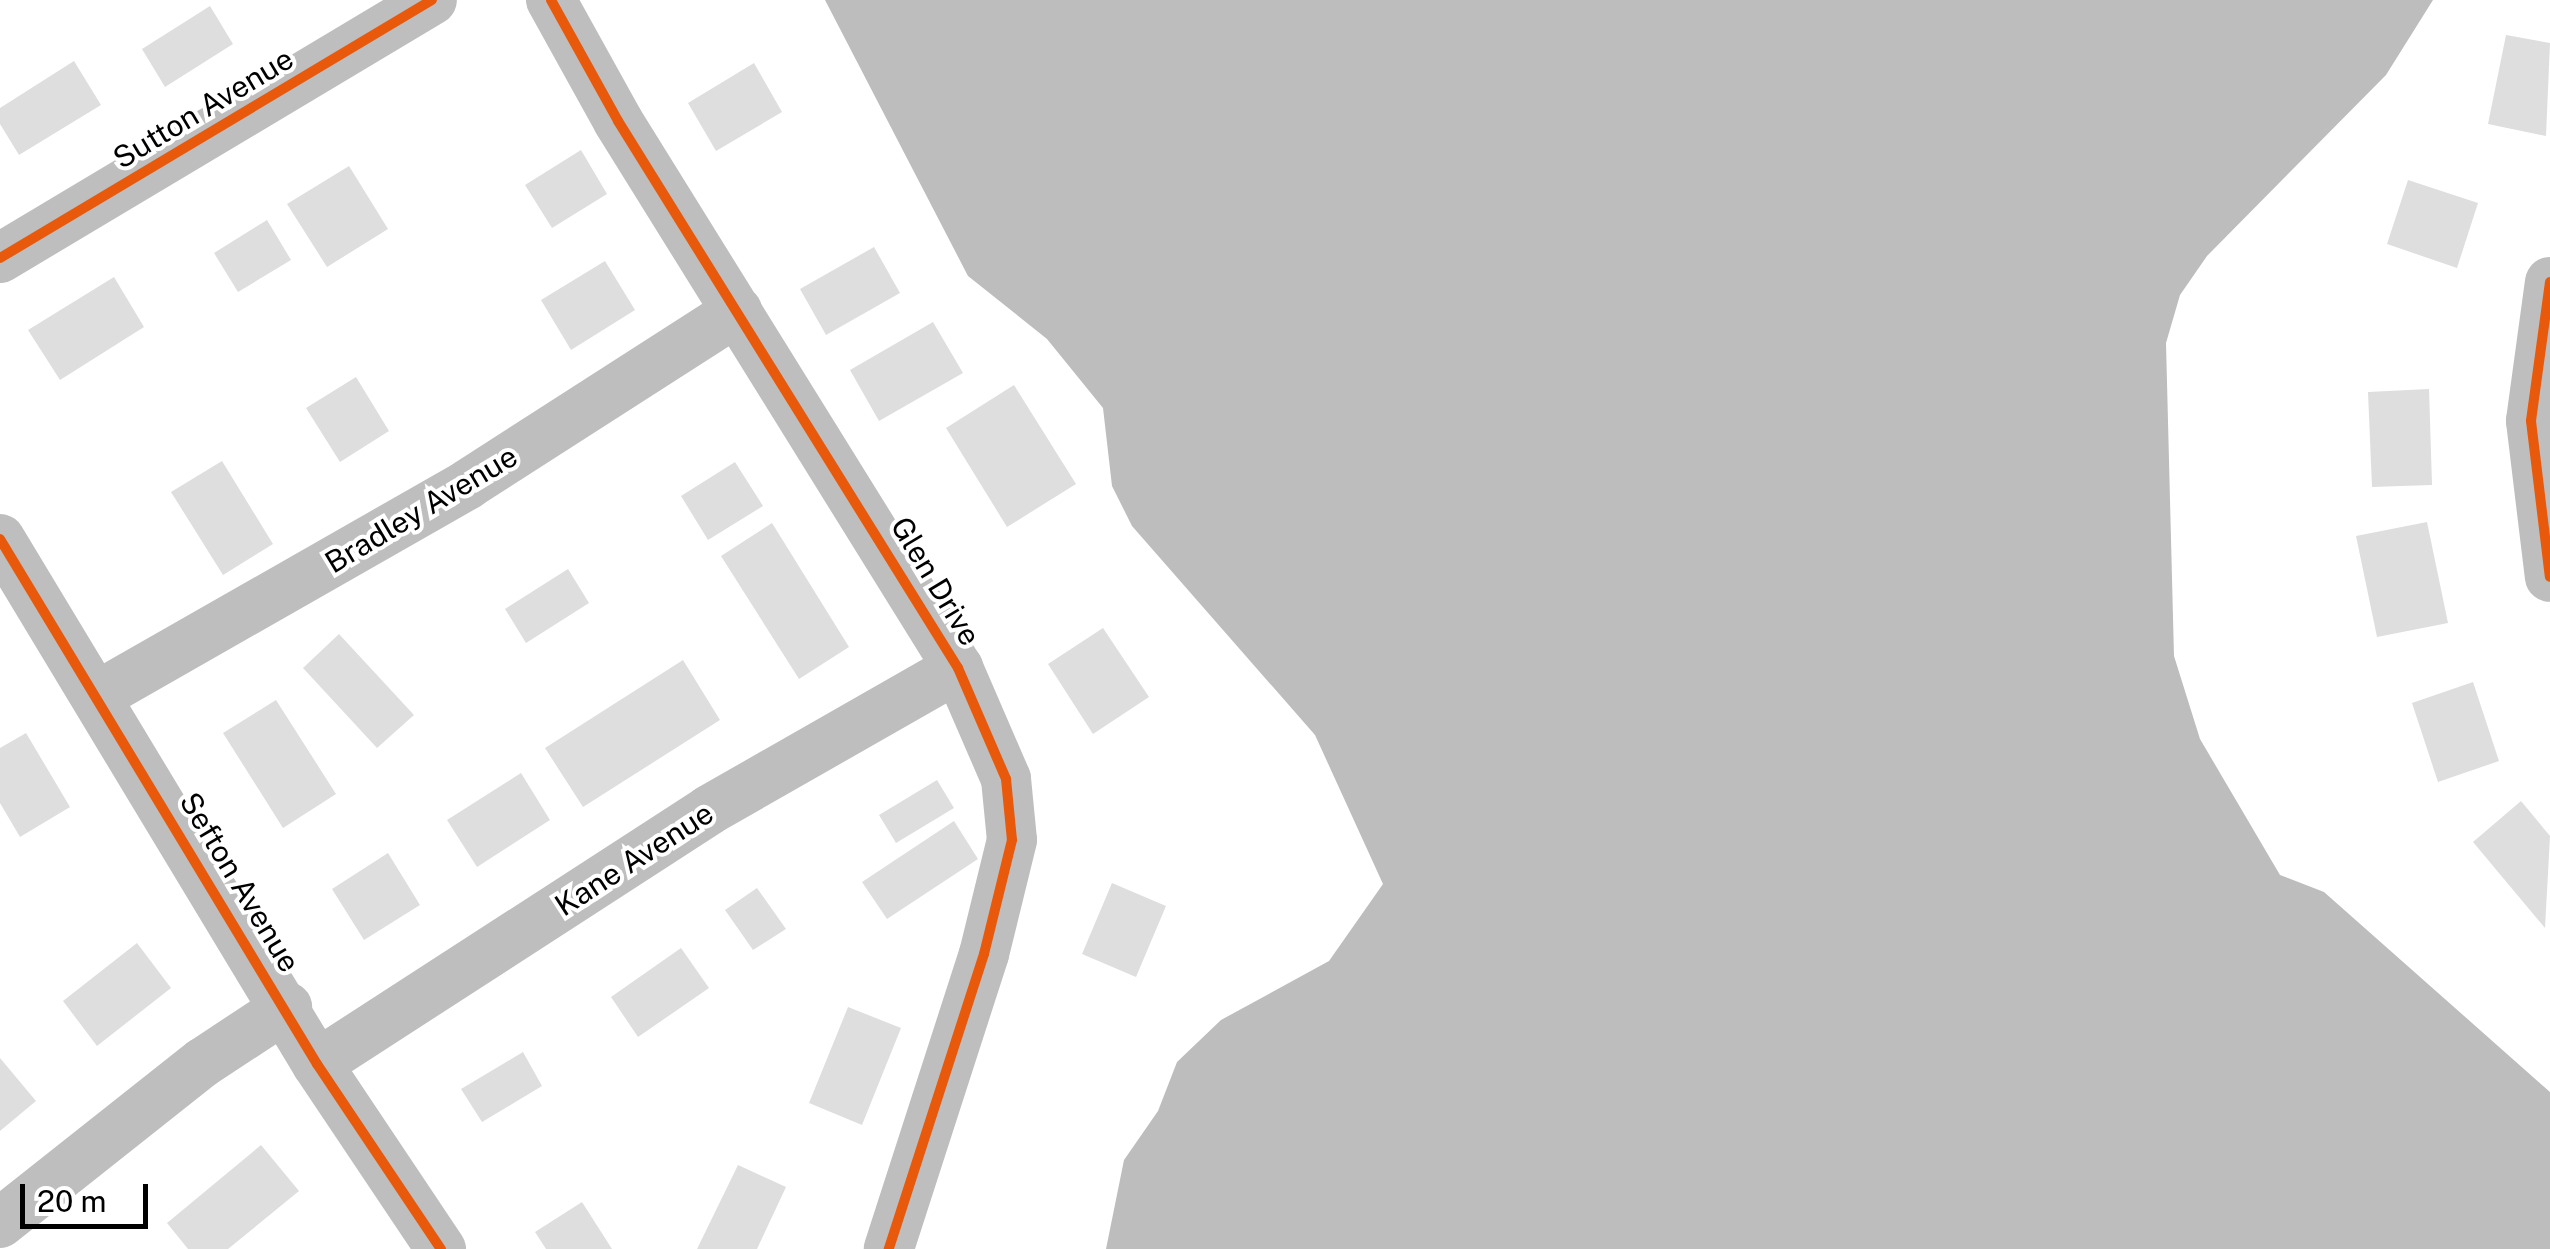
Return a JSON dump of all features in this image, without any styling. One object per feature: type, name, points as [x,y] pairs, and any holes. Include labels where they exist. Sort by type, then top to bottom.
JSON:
[{"type":"street","name":"Sutton Avenue","points":[[0,258],[432,0]]},
{"type":"street","name":"Glen Drive","points":[[551,0],[958,668],[998,749],[1014,809],[1012,840],[984,954],[889,1249]]},
{"type":"street","points":[[2548,559],[2530,420],[2550,282]]},
{"type":"street","name":"Bradley Avenue","points":[[97,696],[468,484],[737,311]]},
{"type":"street","name":"Sefton Avenue","points":[[0,539],[287,1007],[317,1064],[441,1249]]},
{"type":"street","name":"Kane Avenue","points":[[317,1064],[709,810],[958,668]]},
{"type":"street","points":[[0,1223],[202,1063],[287,1007]]},
{"type":"shaded area","points":[[825,0],[2433,0],[2386,75],[2207,256],[2180,295],[2166,343],[2174,656],[2200,739],[2280,875],[2324,892],[2550,1092],[2550,1249],[1106,1249],[1124,1160],[1158,1111],[1177,1062],[1221,1020],[1329,961],[1383,884],[1315,735],[1132,526],[1112,486],[1103,408],[1047,339],[968,276]]},
{"type":"building","points":[[210,6],[233,44],[165,87],[142,49]]},
{"type":"building","points":[[2506,35],[2550,43],[2546,136],[2488,124]]},
{"type":"building","points":[[74,61],[101,105],[19,155],[0,124],[0,108]]},
{"type":"building","points":[[754,63],[782,112],[716,151],[688,103]]},
{"type":"building","points":[[581,150],[607,194],[552,228],[525,185]]},
{"type":"building","points":[[349,166],[388,229],[327,267],[287,204]]},
{"type":"building","points":[[2408,180],[2478,203],[2457,268],[2387,244]]},
{"type":"building","points":[[267,220],[291,260],[238,292],[214,253]]},
{"type":"building","points":[[874,247],[900,293],[826,335],[800,289]]},
{"type":"building","points":[[605,261],[635,310],[571,350],[541,300]]},
{"type":"building","points":[[114,277],[144,327],[60,380],[28,330]]},
{"type":"building","points":[[933,322],[963,373],[879,421],[850,370]]},
{"type":"building","points":[[356,377],[389,431],[340,462],[306,408]]},
{"type":"building","points":[[1014,385],[1076,484],[1007,527],[946,428]]},
{"type":"building","points":[[2429,389],[2432,485],[2372,487],[2368,392]]},
{"type":"building","points":[[222,461],[273,544],[223,575],[171,492]]},
{"type":"building","points":[[735,462],[763,506],[708,540],[681,496]]},
{"type":"building","points":[[2427,522],[2448,623],[2377,637],[2356,536]]},
{"type":"building","points":[[772,523],[849,647],[799,679],[721,556]]},
{"type":"building","points":[[568,569],[589,603],[526,643],[505,609]]},
{"type":"building","points":[[1103,628],[1149,697],[1093,734],[1048,664]]},
{"type":"building","points":[[339,634],[414,715],[377,748],[303,668]]},
{"type":"building","points":[[683,660],[720,720],[583,807],[545,748]]},
{"type":"building","points":[[2473,682],[2499,761],[2438,782],[2412,703]]},
{"type":"building","points":[[276,700],[336,794],[283,828],[223,733]]},
{"type":"building","points":[[26,733],[70,807],[20,837],[0,803],[0,748]]},
{"type":"building","points":[[521,773],[550,820],[477,867],[447,820]]},
{"type":"building","points":[[937,780],[954,808],[896,843],[879,815]]},
{"type":"building","points":[[2521,801],[2550,836],[2545,928],[2473,842]]},
{"type":"building","points":[[954,821],[978,859],[887,919],[862,882]]},
{"type":"building","points":[[388,853],[420,905],[364,940],[332,889]]},
{"type":"building","points":[[1112,883],[1166,906],[1136,977],[1082,954]]},
{"type":"building","points":[[757,888],[786,929],[753,950],[725,910]]},
{"type":"building","points":[[137,943],[171,988],[97,1046],[63,1001]]},
{"type":"building","points":[[681,948],[709,988],[638,1037],[611,997]]},
{"type":"building","points":[[848,1007],[901,1028],[862,1125],[809,1103]]},
{"type":"building","points":[[523,1052],[542,1086],[482,1122],[461,1089]]},
{"type":"building","points":[[0,1058],[36,1101],[0,1131]]},
{"type":"building","points":[[261,1145],[299,1191],[228,1249],[188,1249],[167,1223]]},
{"type":"building","points":[[738,1165],[786,1187],[757,1249],[697,1249]]},
{"type":"building","points":[[582,1202],[612,1249],[546,1249],[535,1232]]},
{"type":"cycle path","points":[[0,258],[432,0]]},
{"type":"cycle path","points":[[551,0],[618,121],[958,668],[1006,779],[1012,840],[984,954],[889,1249]]},
{"type":"cycle path","points":[[2550,282],[2531,421],[2550,577]]},
{"type":"cycle path","points":[[0,539],[317,1064],[441,1249]]}]
